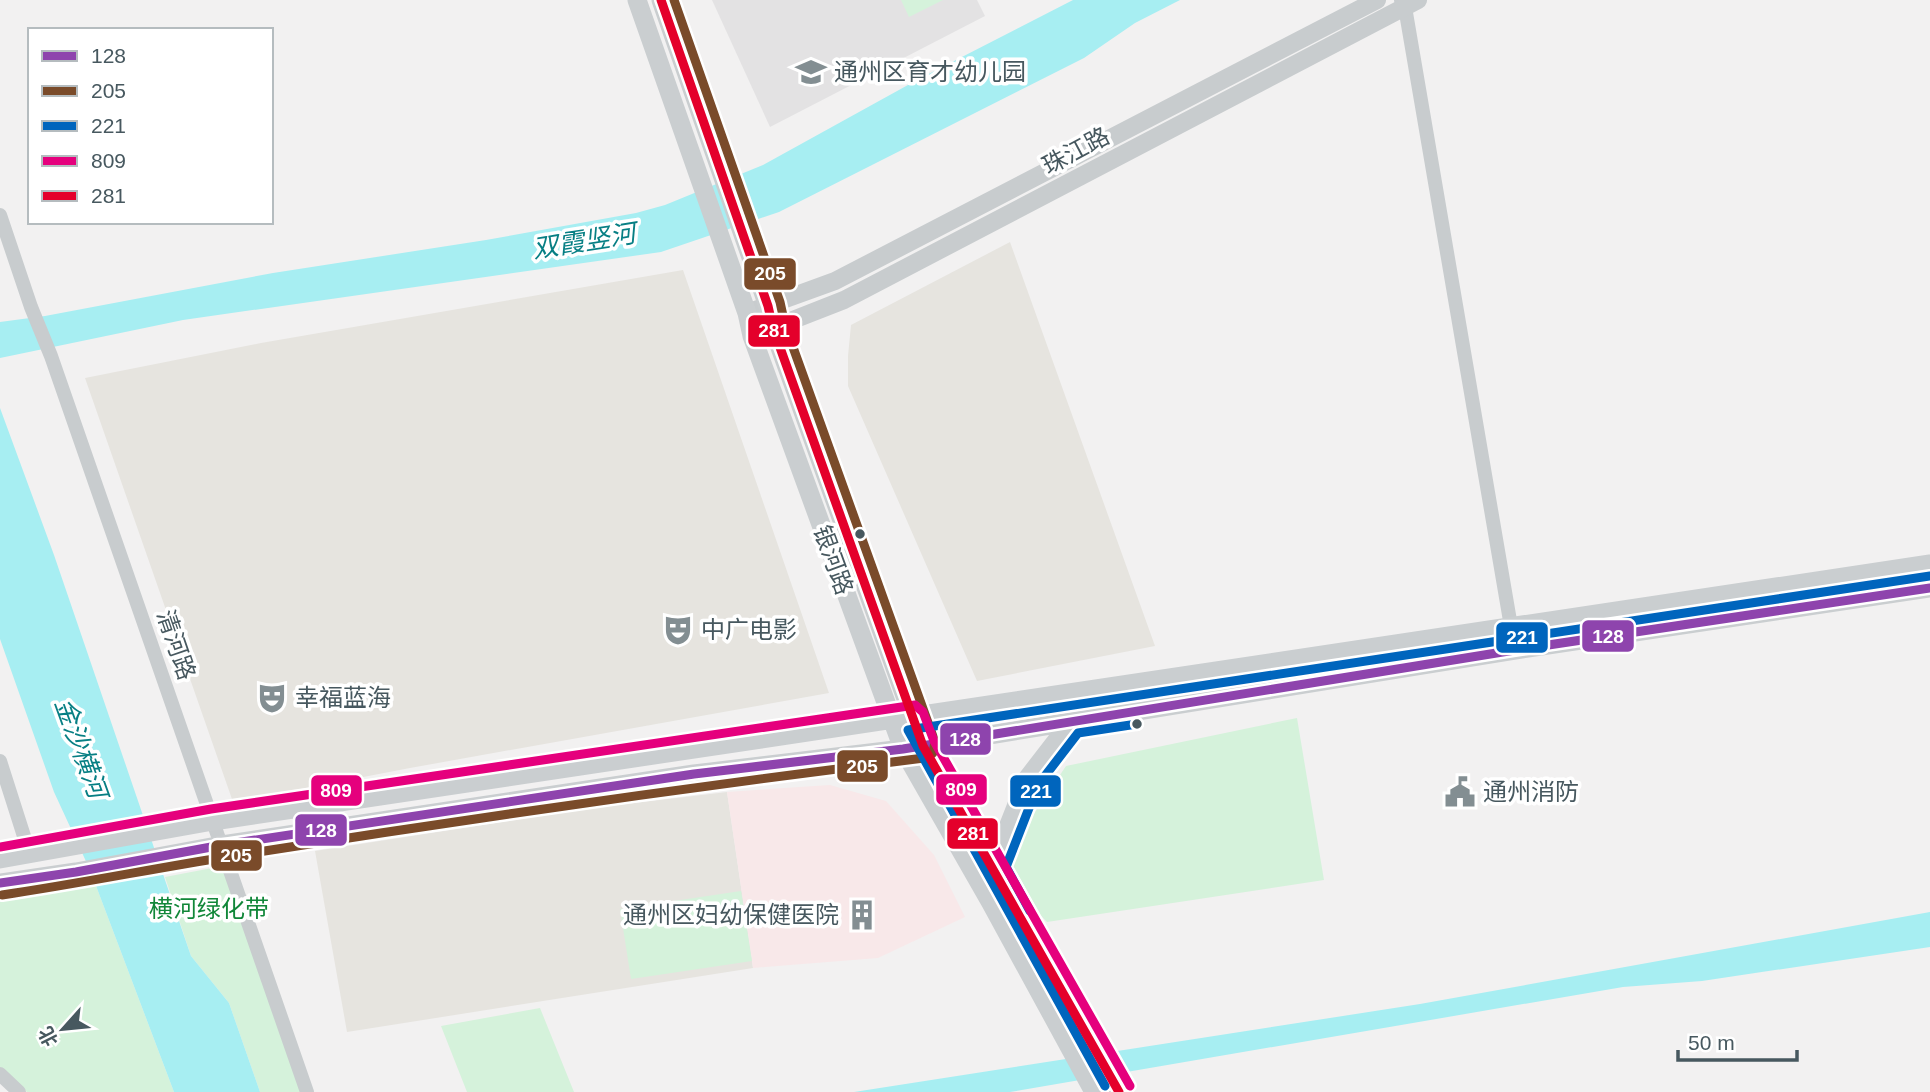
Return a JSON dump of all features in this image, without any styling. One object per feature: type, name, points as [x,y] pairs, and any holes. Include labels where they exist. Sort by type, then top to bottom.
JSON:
[{"type":"main road","name":"银河路","points":[[638,0],[747,313],[752,336],[903,749],[1094,1092]]},
{"type":"main road","name":"银河路","points":[[661,0],[768,306],[773,328],[923,746],[1119,1092]]},
{"type":"main road","points":[[0,859],[213,821],[1930,564]]},
{"type":"main road","points":[[0,883],[222,845],[694,774],[923,746],[1515,650],[1930,588]]},
{"type":"main road","points":[[992,868],[1027,779],[1071,722]]},
{"type":"street","name":"珠江路","points":[[747,313],[835,281],[1377,0]]},
{"type":"street","name":"珠江路","points":[[752,336],[844,300],[1408,2]]},
{"type":"street","points":[[1408,2],[1515,650]]},
{"type":"street","name":"清河路","points":[[0,215],[307,1092]]},
{"type":"street","points":[[0,761],[30,855]]},
{"type":"street","points":[[0,1074],[19,1092]]},
{"type":"shaded area","name":"通州区育才幼儿园","points":[[712,0],[977,0],[985,16],[770,127]]},
{"type":"shaded area","points":[[1010,242],[1155,646],[977,681],[848,386],[848,356],[851,325]]},
{"type":"shaded area","points":[[683,270],[829,693],[233,802],[85,378],[261,343]]},
{"type":"shaded area","points":[[830,785],[886,801],[934,855],[965,917],[878,958],[753,968],[727,792]]},
{"type":"shaded area","points":[[727,792],[753,968],[347,1032],[315,851],[592,808]]},
{"type":"green space","points":[[901,0],[943,0],[909,17]]},
{"type":"green space","points":[[1297,718],[1324,880],[1047,922],[1018,892],[1009,868],[1027,824],[1066,766]]},
{"type":"green space","name":"横河绿化带","points":[[228,865],[307,1092],[260,1092],[229,1003],[191,956],[165,877]]},
{"type":"green space","name":"横河绿化带","points":[[90,870],[174,1092],[27,1092],[0,1067],[0,883]]},
{"type":"green space","points":[[741,891],[752,961],[631,979],[620,909]]},
{"type":"green space","points":[[540,1008],[574,1092],[467,1092],[441,1026]]},
{"type":"water","name":"双霞竖河","points":[[1073,0],[1180,0],[1135,23],[1084,58],[779,212],[661,252],[183,320],[0,358],[0,322],[273,273],[486,240],[636,213],[665,205],[763,165],[917,80]]},
{"type":"water","name":"金沙横河","points":[[0,408],[54,555],[191,956],[229,1003],[260,1092],[174,1092],[90,870],[54,792],[0,639]]},
{"type":"water","points":[[1930,912],[1930,947],[1702,981],[1623,987],[1010,1092],[854,1092],[1420,1004]]},
{"type":"transit line","name":"281","points":[[661,0],[768,306],[773,328],[923,746],[1119,1092]]},
{"type":"transit line","name":"205","points":[[2,895],[401,830],[924,758],[933,753],[935,742],[785,325],[780,302],[674,0]]},
{"type":"transit line","name":"221","points":[[1105,1086],[908,730],[1930,576]]},
{"type":"transit line","name":"128","points":[[0,883],[222,845],[694,774],[903,749],[1515,650],[1930,588]]},
{"type":"transit line","name":"809","points":[[0,847],[211,809],[915,705],[923,712],[934,741],[1130,1086]]},
{"type":"transit line","name":"221","points":[[1030,911],[1006,867],[1038,785],[1078,733],[1137,724]]},
{"type":"place","name":"通州区育才幼儿园","points":[[811,72]]},
{"type":"place","name":"中广电影","points":[[678,630]]},
{"type":"place","name":"幸福蓝海","points":[[272,698]]},
{"type":"place","name":"通州消防","points":[[1460,792]]},
{"type":"place","name":"通州区妇幼保健医院","points":[[862,915]]}]
